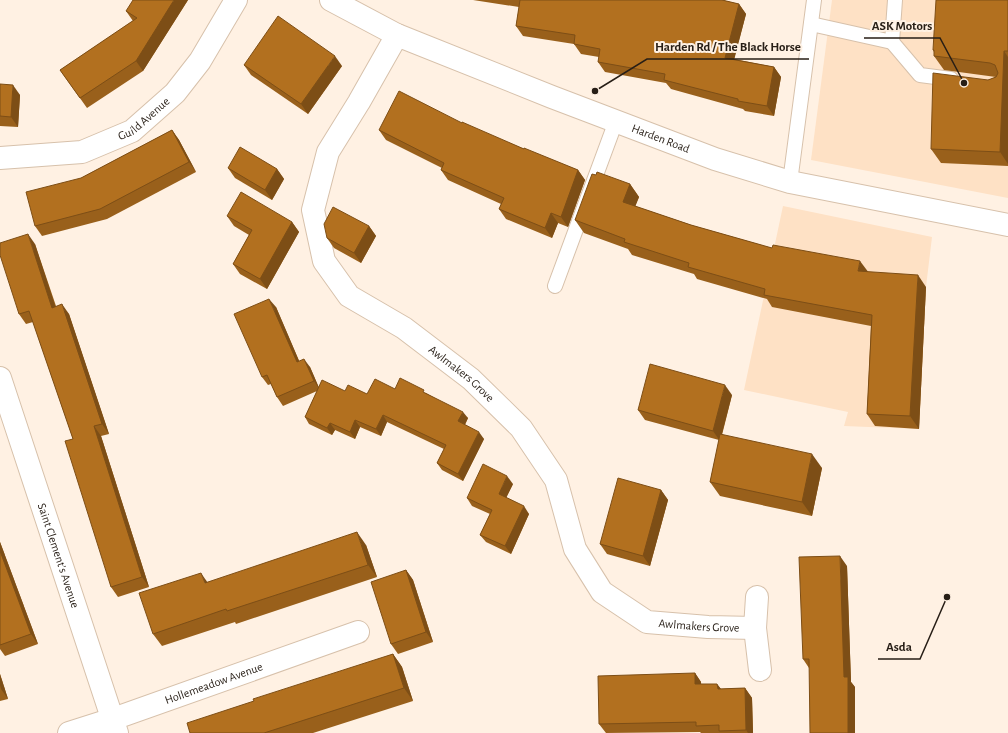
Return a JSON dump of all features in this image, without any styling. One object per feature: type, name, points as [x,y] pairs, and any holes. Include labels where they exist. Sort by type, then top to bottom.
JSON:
[{"type":"street","name":"Guild Avenue","points":[[0,158],[82,152],[132,131],[174,93],[200,61],[236,0]]},
{"type":"street","name":"Harden Road","points":[[331,0],[397,36],[715,159],[790,182],[1008,225]]},
{"type":"street","name":"Awlmakers Grove","points":[[397,36],[328,152],[313,210],[324,262],[348,296],[404,328],[472,379],[521,428],[556,480],[575,549],[602,592],[647,622],[708,627],[755,628]]},
{"type":"street","name":"Saint Clement's Avenue","points":[[0,378],[115,726]]},
{"type":"street","name":"Awlmakers Grove","points":[[757,597],[755,628],[760,670]]},
{"type":"street","name":"Hollemeadow Avenue","points":[[69,733],[115,726],[358,632]]},
{"type":"lane","points":[[790,182],[814,0]]},
{"type":"lane","points":[[892,42],[895,0]]},
{"type":"lane","points":[[811,24],[892,42],[920,75],[963,81]]},
{"type":"lane","points":[[556,286],[616,121]]},
{"type":"shaded area","points":[[832,0],[1008,0],[1008,198],[811,160]]},
{"type":"shaded area","points":[[783,206],[932,237],[926,287],[919,429],[844,426],[848,412],[744,390]]},
{"type":"building","points":[[133,0],[174,0],[136,61],[80,98],[60,70],[137,18],[126,11]]},
{"type":"building","points":[[520,0],[722,0],[739,4],[725,58],[774,67],[767,106],[738,101],[738,99],[664,80],[665,74],[598,62],[600,49],[574,44],[575,35],[516,26]]},
{"type":"building","points":[[936,0],[1008,0],[1008,51],[1004,51],[1000,152],[931,149],[933,73],[988,80],[996,77],[998,73],[995,65],[990,63],[934,56],[933,50]]},
{"type":"building","points":[[278,16],[335,56],[301,104],[244,65]]},
{"type":"building","points":[[0,84],[13,85],[11,117],[0,116]]},
{"type":"building","points":[[399,91],[462,123],[578,170],[561,217],[551,213],[545,228],[499,209],[504,198],[441,170],[444,163],[379,130]]},
{"type":"building","points":[[172,130],[189,162],[100,209],[35,226],[26,192],[81,178]]},
{"type":"building","points":[[240,147],[277,169],[265,190],[228,168]]},
{"type":"building","points":[[597,172],[630,184],[623,202],[691,225],[772,248],[773,245],[860,261],[858,271],[918,275],[910,416],[867,414],[872,315],[764,295],[765,289],[688,267],[689,263],[624,242],[625,239],[575,220],[592,174],[596,175]]},
{"type":"building","points":[[241,192],[292,222],[260,279],[233,264],[252,230],[227,216]]},
{"type":"building","points":[[333,207],[369,226],[354,253],[327,238],[324,224]]},
{"type":"building","points":[[28,234],[52,308],[62,304],[102,424],[94,426],[142,577],[111,587],[65,441],[73,439],[29,311],[19,314],[0,255],[0,243]]},
{"type":"building","points":[[269,299],[297,362],[304,359],[314,381],[277,397],[267,375],[262,377],[234,314]]},
{"type":"building","points":[[650,364],[725,385],[713,431],[638,410]]},
{"type":"building","points":[[400,378],[424,390],[423,392],[463,412],[458,421],[479,432],[458,474],[437,463],[446,445],[383,415],[376,429],[355,420],[350,432],[330,423],[327,428],[305,417],[322,380],[345,391],[348,385],[367,394],[375,379],[395,389]]},
{"type":"building","points":[[720,434],[812,454],[802,502],[710,482]]},
{"type":"building","points":[[483,464],[507,476],[499,494],[524,506],[505,546],[480,535],[492,510],[467,498]]},
{"type":"building","points":[[618,478],[661,490],[643,556],[600,544]]},
{"type":"building","points":[[357,532],[368,565],[227,611],[226,609],[153,634],[139,593],[201,573],[205,583]]},
{"type":"building","points":[[0,551],[31,634],[0,645]]},
{"type":"building","points":[[840,556],[844,677],[848,677],[848,733],[810,733],[809,659],[803,659],[799,557]]},
{"type":"building","points":[[406,570],[426,632],[391,644],[371,582]]},
{"type":"building","points":[[393,654],[404,688],[264,733],[190,733],[187,723],[254,701],[253,699]]},
{"type":"building","points":[[695,673],[695,684],[717,684],[718,689],[745,688],[746,730],[719,731],[719,725],[696,726],[696,722],[599,724],[598,676]]},
{"type":"place","name":"ASK Motors","points":[[964,83]]},
{"type":"place","name":"Harden Rd / The Black Horse","points":[[595,91]]},
{"type":"place","name":"Asda","points":[[947,597]]}]
